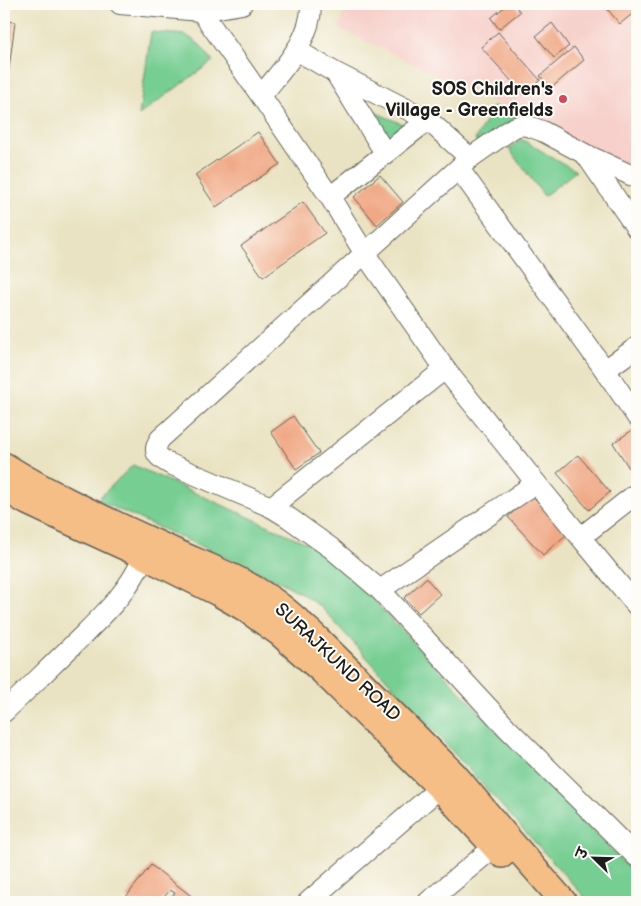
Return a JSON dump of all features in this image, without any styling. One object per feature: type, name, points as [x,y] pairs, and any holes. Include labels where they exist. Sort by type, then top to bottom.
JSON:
[{"type":"main road","name":"SURAJKUND ROAD","points":[[4,465],[49,491],[111,522],[248,585],[269,598],[297,620],[320,641],[448,782],[501,843],[547,902]]},
{"type":"main road","name":"SURAJKUND ROAD","points":[[4,488],[59,518],[144,556],[244,608],[279,633],[448,782]]},
{"type":"main road","name":"SURAJKUND ROAD","points":[[501,843],[564,902]]},
{"type":"street","points":[[120,4],[200,11],[242,4]]},
{"type":"street","points":[[261,96],[305,36],[312,4]]},
{"type":"street","points":[[200,11],[261,96],[445,369],[637,606]]},
{"type":"street","points":[[296,50],[336,73],[428,120],[464,164],[637,417]]},
{"type":"street","points":[[336,73],[385,153]]},
{"type":"street","points":[[330,197],[428,120]]},
{"type":"street","points":[[637,178],[585,154],[542,131],[521,125],[514,128],[464,164],[167,433],[155,449],[159,458],[170,464],[271,507],[290,518],[331,548],[380,590],[507,728],[637,857]]},
{"type":"street","points":[[585,154],[637,229]]},
{"type":"street","points":[[605,370],[637,346]]},
{"type":"street","points":[[271,507],[445,369]]},
{"type":"street","points":[[380,590],[536,483]]},
{"type":"street","points":[[581,537],[637,493]]},
{"type":"street","points":[[4,712],[109,610],[130,583],[144,556]]},
{"type":"street","points":[[308,902],[448,782]]},
{"type":"street","points":[[428,902],[501,843]]},
{"type":"shaded area","name":"SOS Children's Village - Greenfields","points":[[346,4],[637,4],[637,171],[339,28]]},
{"type":"green space","points":[[151,32],[186,35],[200,45],[213,61],[139,115]]},
{"type":"green space","points":[[360,106],[412,128],[388,149]]},
{"type":"green space","points":[[494,106],[518,117],[482,144],[475,140]]},
{"type":"green space","points":[[521,139],[576,171],[544,196],[509,149]]},
{"type":"green space","points":[[133,465],[311,545],[349,576],[637,877],[637,902],[589,902],[321,607],[279,581],[97,500]]},
{"type":"building","points":[[508,4],[514,4],[520,12],[499,29],[491,18]]},
{"type":"building","points":[[603,4],[632,4],[637,10],[620,24]]},
{"type":"building","points":[[4,21],[15,22],[5,100],[4,100]]},
{"type":"building","points":[[552,23],[569,46],[554,58],[536,36]]},
{"type":"building","points":[[498,32],[540,80],[524,95],[481,47]]},
{"type":"building","points":[[574,47],[584,60],[551,88],[540,76]]},
{"type":"building","points":[[258,132],[280,164],[216,207],[195,175]]},
{"type":"building","points":[[380,175],[403,202],[377,225],[354,197]]},
{"type":"building","points":[[303,202],[325,233],[263,277],[241,246]]},
{"type":"building","points":[[293,416],[319,453],[296,469],[271,432]]},
{"type":"building","points":[[634,429],[637,434],[637,472],[633,474],[613,443]]},
{"type":"building","points":[[578,455],[610,492],[589,510],[557,473]]},
{"type":"building","points":[[532,495],[567,534],[543,555],[508,517]]},
{"type":"building","points":[[426,578],[440,594],[419,613],[404,598]]},
{"type":"building","points":[[151,865],[199,902],[168,902],[175,893],[170,890],[160,902],[132,902],[126,897]]},
{"type":"place","name":"SOS Children's Village - Greenfields","points":[[563,99]]}]
